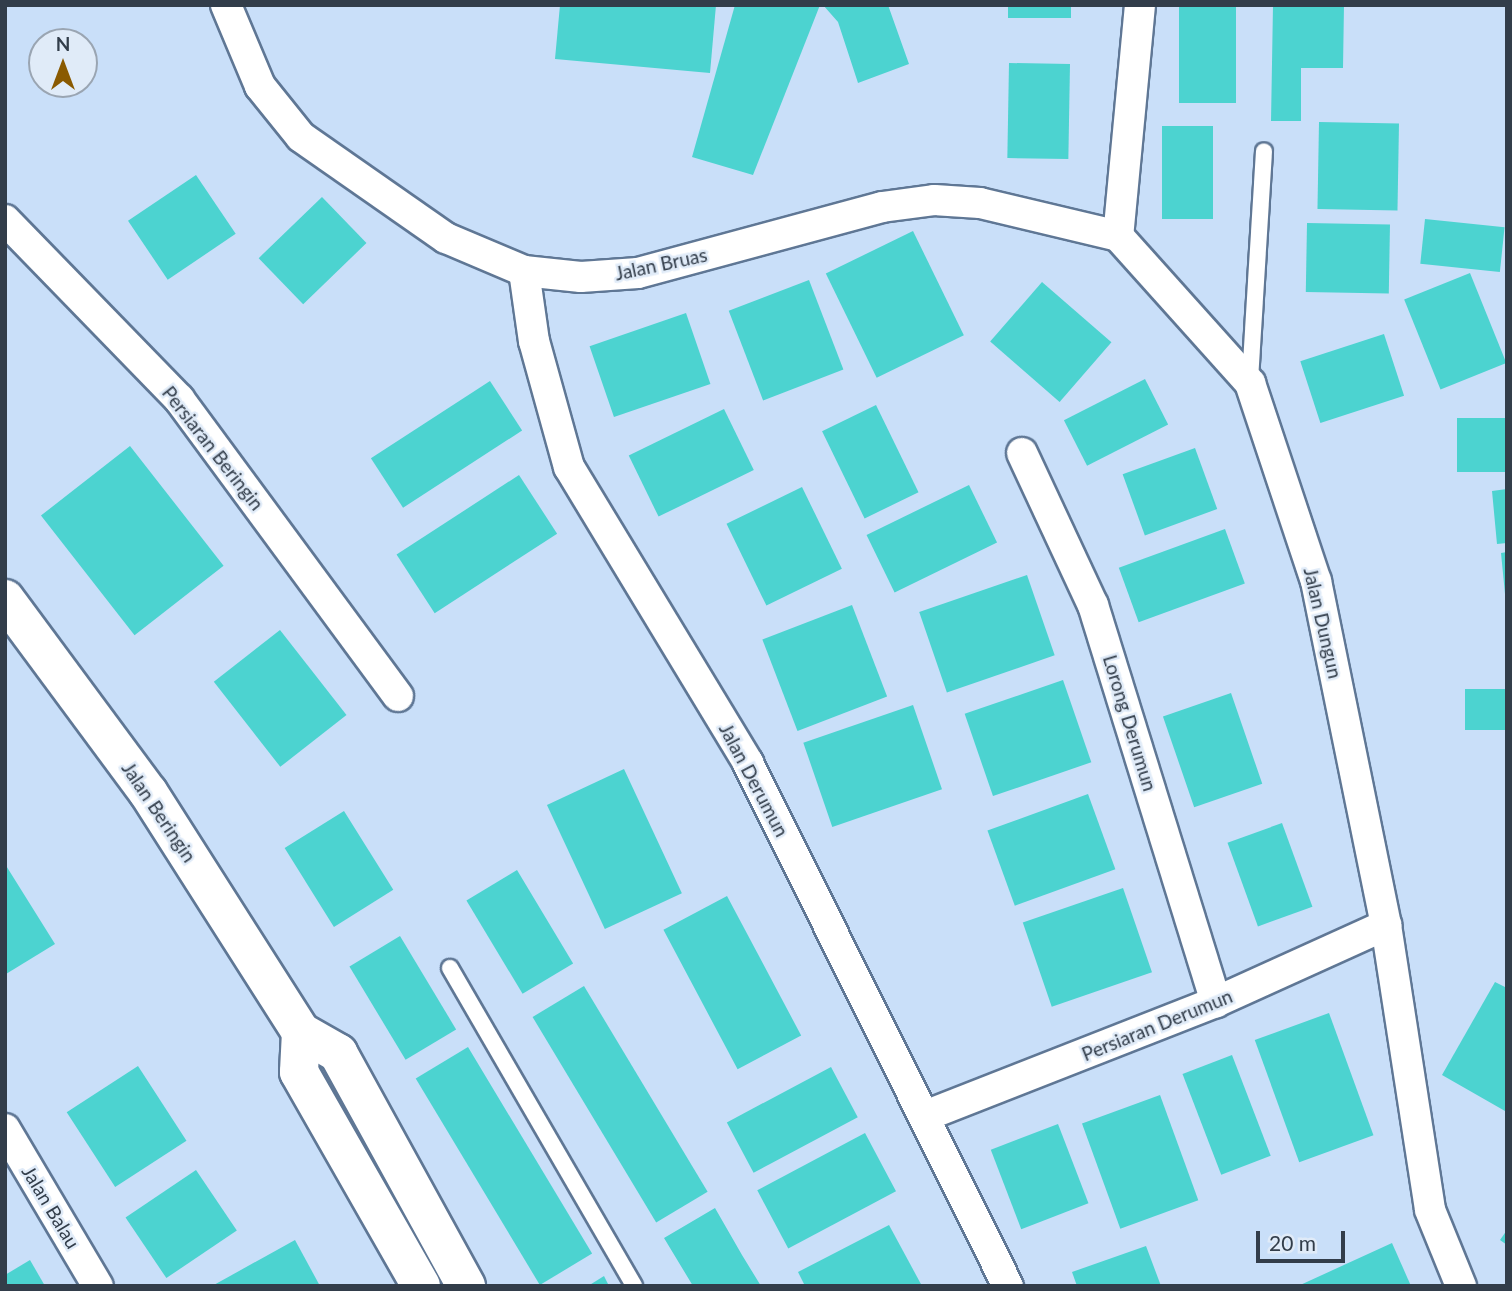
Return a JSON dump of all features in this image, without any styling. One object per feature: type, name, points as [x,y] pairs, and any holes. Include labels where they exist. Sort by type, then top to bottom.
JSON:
[{"type":"street","name":"Jalan Bruas","points":[[226,5],[260,86],[301,136],[446,237],[524,271],[581,277],[638,272],[882,208],[934,200],[980,203],[1118,236]]},
{"type":"street","points":[[1118,236],[1140,5]]},
{"type":"street","name":"Persiaran Beringin","points":[[5,220],[178,399],[398,696]]},
{"type":"street","name":"Jalan Dungun","points":[[1118,236],[1250,383],[1316,581],[1386,925],[1430,1210],[1461,1286]]},
{"type":"street","name":"Jalan Derumun","points":[[524,271],[534,341],[569,467],[748,763],[1008,1286]]},
{"type":"street","name":"Lorong Derumun","points":[[1022,453],[1093,605],[1216,1002]]},
{"type":"street","name":"Jalan Beringin","points":[[5,599],[148,792],[301,1032],[338,1053],[466,1286]]},
{"type":"street","name":"Persiaran Derumun","points":[[925,1116],[1216,1002],[1386,925]]},
{"type":"street","points":[[301,1032],[299,1072],[421,1286]]},
{"type":"street","name":"Jalan Balau","points":[[5,1129],[98,1286]]},
{"type":"lane","points":[[1250,383],[1264,151]]},
{"type":"lane","points":[[450,968],[634,1286]]},
{"type":"building","points":[[560,5],[716,5],[710,73],[555,59]]},
{"type":"building","points":[[735,5],[820,5],[753,175],[692,157]]},
{"type":"building","points":[[823,5],[888,5],[909,64],[858,83],[838,22]]},
{"type":"building","points":[[1008,5],[1071,5],[1071,18],[1008,18]]},
{"type":"building","points":[[1179,5],[1236,5],[1236,103],[1179,103]]},
{"type":"building","points":[[1273,5],[1344,5],[1343,68],[1301,68],[1301,121],[1271,121]]},
{"type":"building","points":[[1009,63],[1070,64],[1068,159],[1007,158]]},
{"type":"building","points":[[1319,122],[1399,123],[1397,210],[1317,209]]},
{"type":"building","points":[[1162,126],[1213,126],[1213,219],[1162,219]]},
{"type":"building","points":[[196,175],[236,234],[168,280],[128,221]]},
{"type":"building","points":[[322,197],[366,243],[303,304],[259,258]]},
{"type":"building","points":[[1425,219],[1505,227],[1500,272],[1420,264]]},
{"type":"building","points":[[1307,223],[1390,224],[1389,293],[1306,292]]},
{"type":"building","points":[[913,231],[964,335],[877,378],[826,274]]},
{"type":"building","points":[[1470,273],[1506,363],[1441,390],[1404,300]]},
{"type":"building","points":[[809,280],[843,370],[763,400],[729,311]]},
{"type":"building","points":[[1042,282],[1111,342],[1060,402],[990,342]]},
{"type":"building","points":[[686,313],[710,384],[614,417],[590,346]]},
{"type":"building","points":[[1384,334],[1404,396],[1320,423],[1300,361]]},
{"type":"building","points":[[1145,379],[1168,424],[1087,466],[1064,420]]},
{"type":"building","points":[[490,381],[522,430],[403,508],[371,458]]},
{"type":"building","points":[[876,405],[919,492],[865,518],[822,431]]},
{"type":"building","points":[[724,409],[754,470],[659,517],[629,455]]},
{"type":"building","points":[[1457,418],[1507,418],[1507,472],[1457,472]]},
{"type":"building","points":[[130,446],[224,566],[135,635],[41,516]]},
{"type":"building","points":[[1195,448],[1217,509],[1145,535],[1123,474]]},
{"type":"building","points":[[519,475],[557,534],[435,613],[397,555]]},
{"type":"building","points":[[969,485],[997,543],[895,592],[867,535]]},
{"type":"building","points":[[802,487],[842,569],[766,606],[727,524]]},
{"type":"building","points":[[1507,489],[1507,543],[1497,544],[1492,491]]},
{"type":"building","points":[[1225,529],[1245,584],[1139,622],[1119,568]]},
{"type":"building","points":[[1507,552],[1507,594],[1505,594],[1501,553]]},
{"type":"building","points":[[1027,575],[1055,655],[947,692],[919,612]]},
{"type":"building","points":[[852,605],[887,696],[797,731],[762,639]]},
{"type":"building","points":[[280,630],[346,715],[280,767],[214,682]]},
{"type":"building","points":[[1063,680],[1091,762],[993,796],[965,714]]},
{"type":"building","points":[[1465,689],[1507,689],[1507,730],[1465,730]]},
{"type":"building","points":[[1231,693],[1262,784],[1194,807],[1163,716]]},
{"type":"building","points":[[913,705],[942,789],[832,827],[803,743]]},
{"type":"building","points":[[624,769],[682,893],[605,929],[547,805]]},
{"type":"building","points":[[1088,794],[1115,869],[1015,906],[987,831]]},
{"type":"building","points":[[344,811],[393,890],[334,927],[285,848]]},
{"type":"building","points":[[1282,823],[1312,907],[1258,926],[1227,843]]},
{"type":"building","points":[[5,864],[55,944],[6,974],[5,972]]},
{"type":"building","points":[[517,870],[573,963],[523,994],[466,900]]},
{"type":"building","points":[[1123,888],[1152,972],[1052,1007],[1023,923]]},
{"type":"building","points":[[727,896],[801,1036],[738,1069],[663,930]]},
{"type":"building","points":[[400,936],[456,1029],[406,1060],[349,966]]},
{"type":"building","points":[[1495,982],[1507,988],[1505,1111],[1442,1075]]},
{"type":"building","points":[[584,986],[708,1192],[656,1223],[533,1017]]},
{"type":"building","points":[[1329,1013],[1373,1135],[1299,1162],[1255,1040]]},
{"type":"building","points":[[468,1047],[592,1254],[540,1285],[416,1078]]},
{"type":"building","points":[[1232,1055],[1271,1156],[1221,1175],[1183,1074]]},
{"type":"building","points":[[138,1066],[186,1141],[115,1187],[67,1112]]},
{"type":"building","points":[[831,1067],[858,1117],[754,1173],[727,1122]]},
{"type":"building","points":[[1160,1095],[1198,1200],[1120,1229],[1082,1123]]},
{"type":"building","points":[[1058,1124],[1088,1203],[1021,1229],[991,1150]]},
{"type":"building","points":[[865,1133],[896,1191],[788,1249],[757,1190]]},
{"type":"building","points":[[196,1170],[237,1231],[166,1278],[126,1218]]},
{"type":"building","points":[[715,1208],[761,1286],[693,1286],[664,1238]]},
{"type":"building","points":[[889,1225],[922,1286],[805,1286],[798,1272]]},
{"type":"building","points":[[1507,1230],[1507,1245],[1500,1240]]},
{"type":"building","points":[[295,1240],[320,1286],[212,1286]]},
{"type":"building","points":[[1392,1243],[1411,1286],[1298,1286]]},
{"type":"building","points":[[1146,1246],[1161,1286],[1077,1286],[1072,1272]]},
{"type":"building","points":[[30,1260],[45,1286],[5,1286],[5,1275]]},
{"type":"building","points":[[604,1276],[609,1286],[588,1286]]}]
